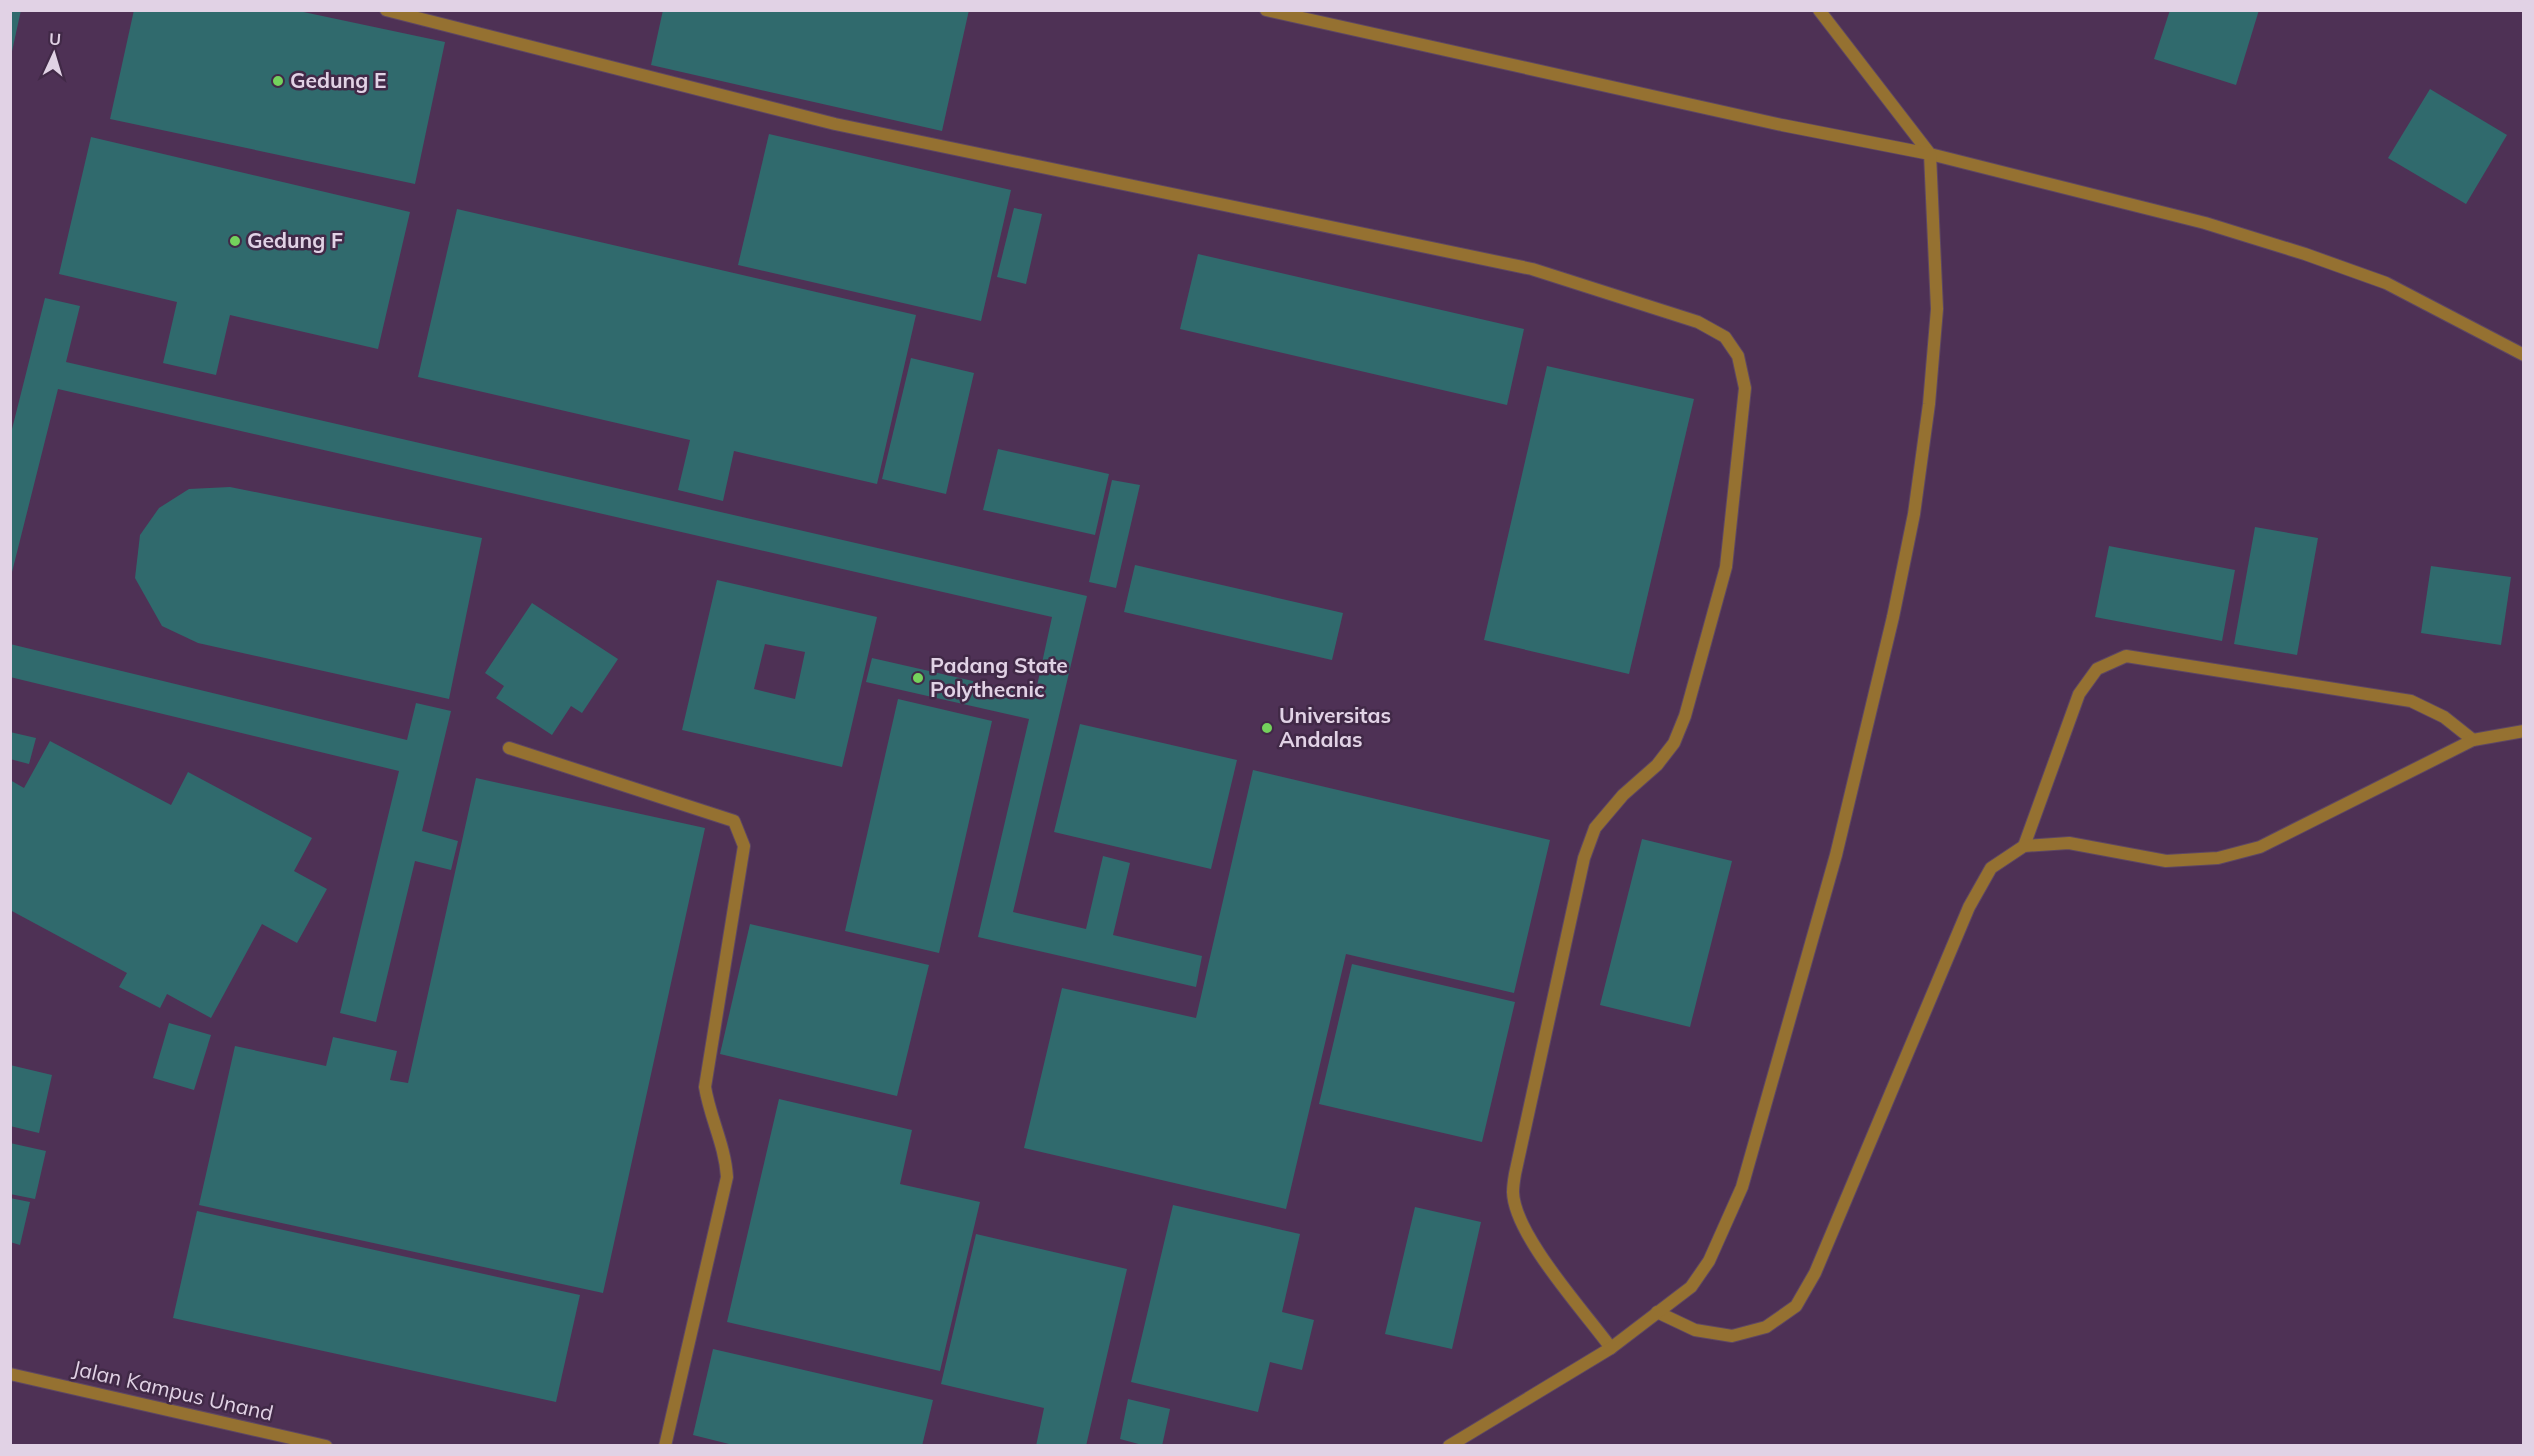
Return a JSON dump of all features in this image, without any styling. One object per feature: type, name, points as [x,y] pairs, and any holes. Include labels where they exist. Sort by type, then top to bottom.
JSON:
[{"type":"street","points":[[386,10],[835,124],[1532,269],[1698,321],[1725,337],[1738,356],[1745,388],[1726,567],[1685,716],[1674,743],[1657,765],[1623,795],[1595,828],[1584,858],[1515,1174],[1513,1193],[1519,1216],[1534,1246],[1611,1348]]},
{"type":"street","points":[[1266,10],[1782,125],[1930,154],[2205,223],[2305,254],[2386,283],[2523,355]]},
{"type":"street","points":[[1449,1446],[1611,1348],[1691,1287],[1709,1261],[1742,1187],[1836,855],[1890,628],[1915,503],[1929,404],[1937,309],[1930,154],[1818,10]]},
{"type":"street","points":[[2024,846],[2079,694],[2097,669],[2126,656],[2411,701],[2445,717],[2474,740]]},
{"type":"street","points":[[1658,1312],[1695,1330],[1732,1335],[1767,1327],[1796,1306],[1815,1273],[1970,907],[1991,868],[2024,846],[2069,843],[2166,861],[2218,858],[2260,847],[2474,740],[2523,731]]},
{"type":"street","points":[[509,748],[734,821],[744,846],[705,1087],[710,1113],[726,1159],[727,1177],[665,1446]]},
{"type":"street","name":"Jalan Kampus Unand","points":[[10,1374],[326,1446]]},
{"type":"shaded area","name":"Universitas Andalas","points":[[10,11],[2523,11],[2523,1445],[11,1445]]},
{"type":"building","points":[[10,10],[21,10],[11,56],[10,56]]},
{"type":"building","name":"Gedung E","points":[[134,10],[294,10],[445,42],[415,184],[110,119]]},
{"type":"building","points":[[663,10],[969,10],[942,131],[651,65]]},
{"type":"building","points":[[2170,10],[2259,10],[2236,85],[2154,59]]},
{"type":"building","points":[[2430,89],[2507,135],[2466,204],[2388,158]]},
{"type":"building","points":[[769,134],[1011,190],[981,321],[738,265]]},
{"type":"building","name":"Gedung F","points":[[91,137],[410,212],[378,349],[230,315],[216,375],[163,363],[177,302],[59,274]]},
{"type":"building","points":[[1014,208],[1042,214],[1026,284],[997,277]]},
{"type":"building","points":[[457,209],[916,315],[877,484],[734,451],[723,501],[678,490],[690,440],[418,377]]},
{"type":"building","points":[[1198,254],[1524,329],[1507,405],[1180,329]]},
{"type":"building","points":[[45,298],[80,306],[66,362],[1087,596],[1013,912],[1086,929],[1103,856],[1130,863],[1113,935],[1202,956],[1196,987],[978,937],[1029,719],[866,682],[872,658],[1035,695],[1052,617],[58,389],[10,580],[10,437]]},
{"type":"building","points":[[911,358],[974,373],[946,494],[882,479]]},
{"type":"building","points":[[1547,366],[1694,399],[1629,674],[1484,640]]},
{"type":"building","points":[[998,449],[1109,474],[1095,535],[983,510]]},
{"type":"building","points":[[1112,480],[1140,485],[1116,588],[1089,582]]},
{"type":"building","points":[[230,487],[482,538],[449,699],[198,643],[162,626],[135,578],[140,535],[159,508],[189,489]]},
{"type":"building","points":[[2255,527],[2318,538],[2297,655],[2234,644]]},
{"type":"building","points":[[2109,546],[2235,570],[2222,641],[2095,617]]},
{"type":"building","points":[[1135,565],[1343,613],[1332,660],[1124,612]]},
{"type":"building","points":[[2431,566],[2511,577],[2501,645],[2421,633]]},
{"type":"building","points":[[717,580],[877,617],[842,767],[682,730]],"holes":[[[765,644],[805,652],[795,699],[754,689]]]},
{"type":"building","points":[[532,603],[618,659],[582,713],[571,706],[552,735],[496,698],[504,686],[485,673]]},
{"type":"building","points":[[10,644],[407,740],[416,703],[451,711],[422,831],[458,841],[451,870],[415,861],[376,1022],[340,1013],[399,771],[10,677]]},
{"type":"building","points":[[898,699],[992,721],[939,953],[845,931]]},
{"type":"building","points":[[1080,724],[1237,760],[1211,869],[1054,832]]},
{"type":"building","points":[[10,732],[36,738],[29,764],[10,759]]},
{"type":"building","points":[[50,741],[171,805],[188,772],[312,838],[294,871],[327,889],[297,943],[262,924],[211,1018],[167,994],[160,1008],[119,987],[127,973],[10,910],[10,780],[24,788]]},
{"type":"building","points":[[1253,770],[1550,840],[1514,993],[1346,954],[1286,1209],[1024,1148],[1062,988],[1196,1018]]},
{"type":"building","points":[[476,778],[705,828],[603,1293],[199,1205],[235,1046],[326,1066],[333,1037],[397,1051],[390,1080],[408,1083]]},
{"type":"building","points":[[1642,839],[1732,861],[1690,1027],[1600,1005]]},
{"type":"building","points":[[750,924],[929,965],[897,1096],[720,1054]]},
{"type":"building","points":[[1352,964],[1515,1002],[1482,1142],[1319,1104]]},
{"type":"building","points":[[169,1023],[211,1035],[194,1090],[153,1078]]},
{"type":"building","points":[[10,1065],[52,1075],[39,1133],[10,1126]]},
{"type":"building","points":[[779,1099],[912,1130],[900,1184],[980,1202],[940,1371],[727,1322]]},
{"type":"building","points":[[10,1143],[46,1151],[35,1199],[10,1194]]},
{"type":"building","points":[[10,1198],[30,1202],[20,1245],[10,1242]]},
{"type":"building","points":[[1173,1205],[1300,1234],[1282,1312],[1314,1320],[1302,1370],[1270,1362],[1258,1412],[1131,1382]]},
{"type":"building","points":[[1415,1207],[1481,1222],[1452,1349],[1385,1334]]},
{"type":"building","points":[[197,1211],[580,1295],[556,1402],[173,1318]]},
{"type":"building","points":[[976,1234],[1127,1269],[1086,1446],[1036,1446],[1044,1408],[941,1384]]},
{"type":"building","points":[[713,1349],[933,1400],[922,1446],[737,1446],[693,1435]]},
{"type":"building","points":[[1128,1399],[1170,1409],[1162,1446],[1146,1446],[1120,1439]]},
{"type":"place","name":"Gedung E","points":[[278,81]]},
{"type":"place","name":"Gedung F","points":[[235,241]]},
{"type":"place","name":"Padang State Polythecnic","points":[[918,678]]},
{"type":"place","name":"Universitas Andalas","points":[[1267,728]]}]
